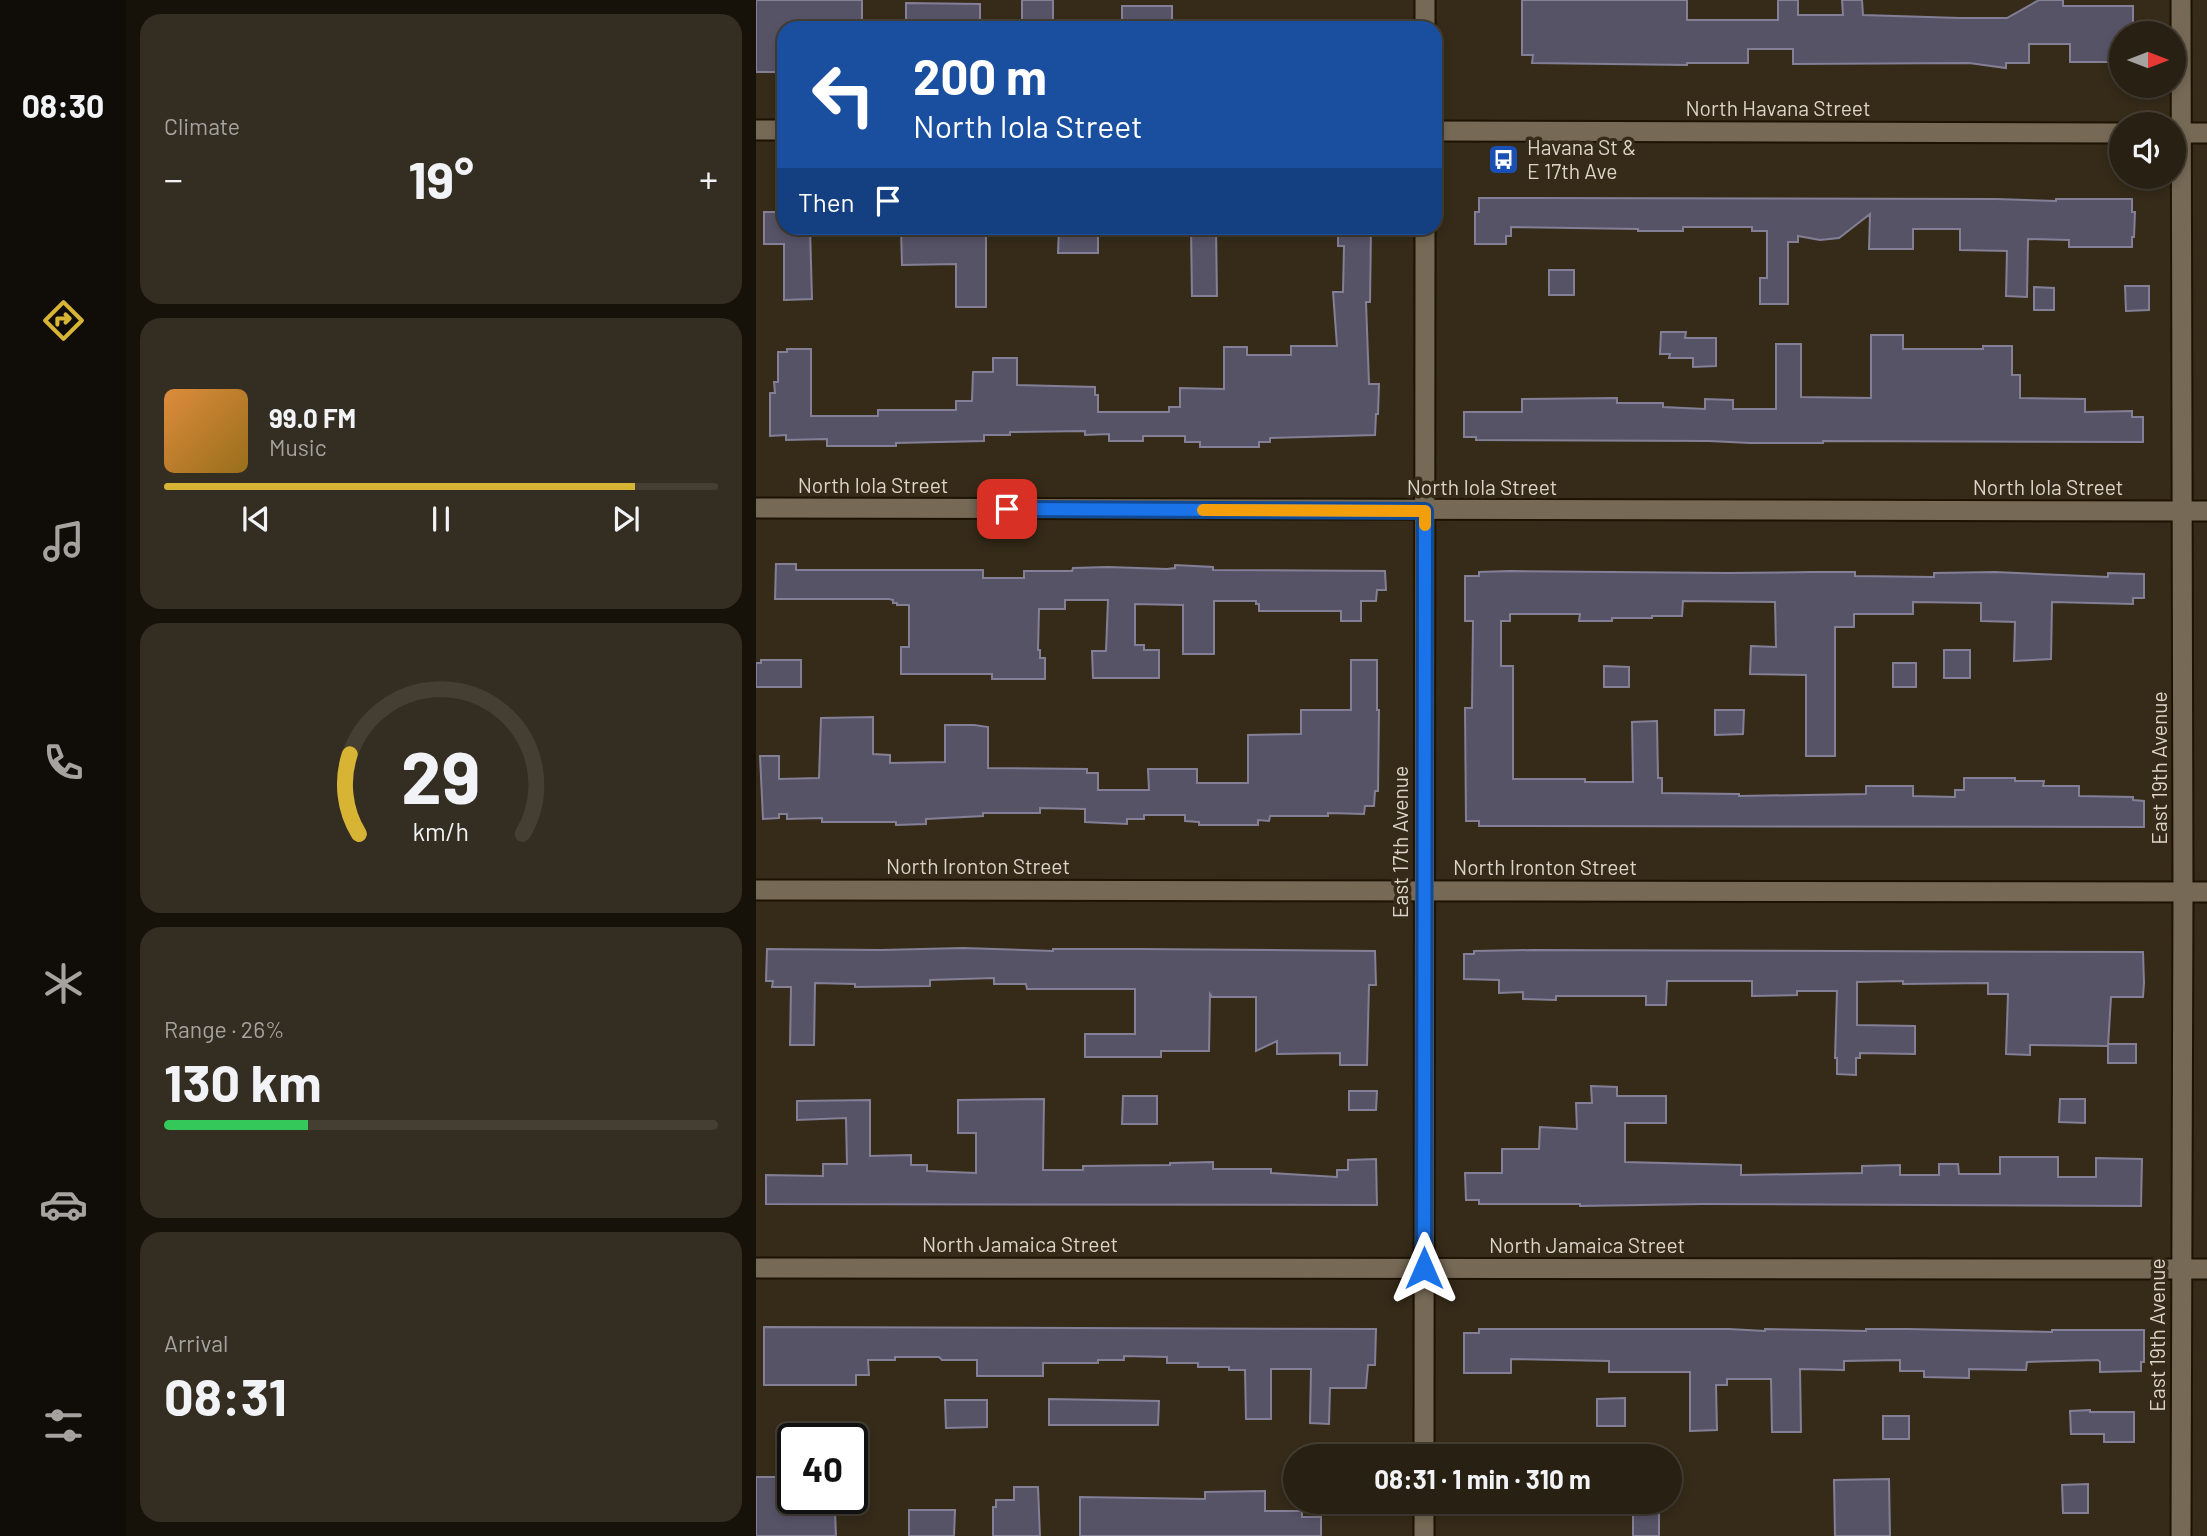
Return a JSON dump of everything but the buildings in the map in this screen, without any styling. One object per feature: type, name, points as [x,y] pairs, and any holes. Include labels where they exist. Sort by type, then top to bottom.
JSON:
[{"type":"street","points":[[1425,0],[1425,21]]},
{"type":"street","name":"East 19th Avenue","points":[[2178,112],[2182,0]]},
{"type":"street","points":[[756,130],[777,130]]},
{"type":"street","name":"North Havana Street","points":[[1442,131],[2109,133]]},
{"type":"street","points":[[2186,133],[2207,133]]},
{"type":"street","name":"East 19th Avenue","points":[[2178,189],[2183,892],[2181,1536]]},
{"type":"street","name":"East 17th Avenue","points":[[1424,1444],[1425,235]]},
{"type":"street","name":"North Iola Street","points":[[756,508],[2207,511]]},
{"type":"street","name":"North Ironton Street","points":[[756,890],[2207,892]]},
{"type":"street","name":"North Jamaica Street","points":[[756,1268],[2207,1269]]},
{"type":"street","points":[[1424,1514],[1424,1536]]},
{"type":"slow traffic","points":[[1203,510],[1425,511],[1425,525]]},
{"type":"place","name":"Havana St & E 17th Ave","points":[[1504,160]]},
{"type":"route","points":[[1007,509],[1425,511],[1424,1268]]}]
